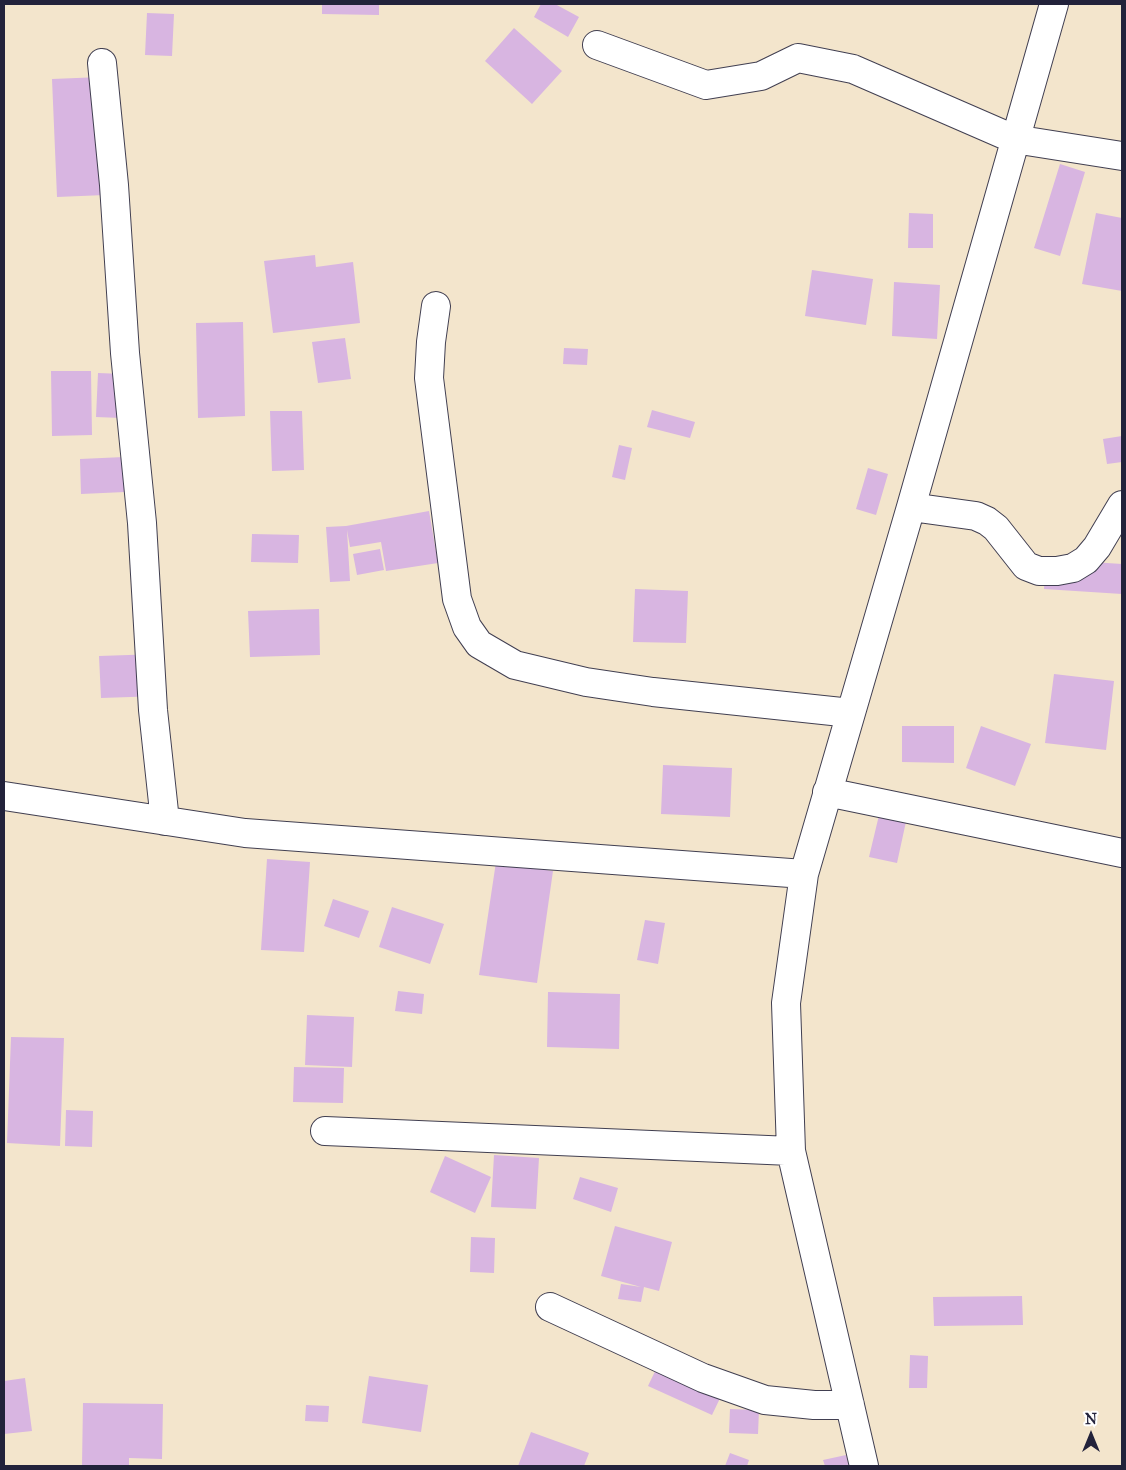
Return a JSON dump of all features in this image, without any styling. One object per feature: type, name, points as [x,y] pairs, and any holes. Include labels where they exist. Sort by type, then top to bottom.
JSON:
[{"type":"street","points":[[864,1466],[791,1151],[786,1003],[804,874],[1054,4]]},
{"type":"street","points":[[597,45],[706,86],[761,76],[798,58],[853,68],[1014,139],[1122,156]]},
{"type":"street","points":[[102,63],[114,185],[125,353],[142,523],[153,710],[165,821]]},
{"type":"street","points":[[436,306],[429,378],[457,599],[467,626],[479,644],[515,665],[586,682],[653,692],[850,713]]},
{"type":"street","points":[[911,507],[976,516],[996,528],[1026,566],[1039,571],[1057,571],[1073,568],[1086,560],[1097,547],[1122,504]]},
{"type":"street","points":[[827,792],[1122,853]]},
{"type":"street","points":[[4,796],[245,833],[804,874]]},
{"type":"street","points":[[325,1131],[791,1151]]},
{"type":"street","points":[[550,1307],[703,1378],[765,1400],[814,1405],[850,1406]]},
{"type":"building","points":[[322,4],[379,4],[379,15],[322,14]]},
{"type":"building","points":[[541,4],[555,4],[579,17],[568,37],[534,17]]},
{"type":"building","points":[[147,13],[174,14],[172,56],[145,55]]},
{"type":"building","points":[[514,28],[562,71],[532,104],[485,61]]},
{"type":"building","points":[[101,77],[105,195],[57,197],[52,79]]},
{"type":"building","points":[[1060,164],[1085,172],[1060,256],[1034,248]]},
{"type":"building","points":[[909,213],[933,214],[933,248],[908,248]]},
{"type":"building","points":[[1096,213],[1122,218],[1122,291],[1082,284]]},
{"type":"building","points":[[315,255],[316,267],[353,262],[360,323],[273,333],[264,261]]},
{"type":"building","points":[[812,270],[873,279],[866,325],[805,316]]},
{"type":"building","points":[[894,282],[940,285],[937,339],[892,336]]},
{"type":"building","points":[[243,322],[245,416],[198,418],[196,323]]},
{"type":"building","points":[[345,338],[351,379],[318,383],[312,342]]},
{"type":"building","points":[[564,348],[588,349],[587,365],[563,364]]},
{"type":"building","points":[[51,371],[91,371],[92,435],[52,436]]},
{"type":"building","points":[[98,373],[123,374],[121,418],[96,417]]},
{"type":"building","points":[[652,410],[695,422],[690,438],[647,427]]},
{"type":"building","points":[[270,411],[302,411],[304,470],[272,471]]},
{"type":"building","points":[[1122,436],[1122,462],[1107,464],[1103,439]]},
{"type":"building","points":[[619,445],[632,448],[625,480],[612,477]]},
{"type":"building","points":[[124,457],[125,492],[81,494],[80,459]]},
{"type":"building","points":[[868,468],[888,474],[876,515],[856,509]]},
{"type":"building","points":[[429,511],[438,563],[386,571],[381,542],[350,547],[347,530],[350,581],[330,582],[326,527],[346,526]]},
{"type":"building","points":[[252,534],[299,535],[298,563],[251,562]]},
{"type":"building","points":[[380,549],[384,570],[357,575],[353,554]]},
{"type":"building","points":[[1046,559],[1122,564],[1122,594],[1044,589]]},
{"type":"building","points":[[635,589],[688,591],[686,643],[633,642]]},
{"type":"building","points":[[319,609],[320,655],[250,657],[248,611]]},
{"type":"building","points":[[158,654],[160,696],[101,698],[99,656]]},
{"type":"building","points":[[1054,674],[1114,681],[1106,750],[1045,743]]},
{"type":"building","points":[[902,726],[954,726],[954,763],[902,762]]},
{"type":"building","points":[[981,726],[1031,744],[1015,786],[966,768]]},
{"type":"building","points":[[663,765],[732,768],[730,817],[661,814]]},
{"type":"building","points":[[880,811],[907,817],[897,863],[869,857]]},
{"type":"building","points":[[267,859],[310,862],[304,952],[261,950]]},
{"type":"building","points":[[496,862],[553,871],[537,983],[479,975]]},
{"type":"building","points":[[333,899],[369,911],[359,938],[324,926]]},
{"type":"building","points":[[392,907],[444,924],[430,964],[379,947]]},
{"type":"building","points":[[645,920],[665,923],[658,964],[637,960]]},
{"type":"building","points":[[398,991],[424,994],[422,1014],[395,1011]]},
{"type":"building","points":[[548,992],[620,994],[619,1049],[547,1047]]},
{"type":"building","points":[[307,1015],[354,1017],[352,1067],[305,1065]]},
{"type":"building","points":[[11,1037],[64,1038],[60,1146],[7,1143]]},
{"type":"building","points":[[294,1067],[344,1068],[343,1103],[293,1102]]},
{"type":"building","points":[[66,1110],[93,1111],[92,1147],[65,1146]]},
{"type":"building","points":[[494,1155],[539,1158],[536,1209],[491,1207]]},
{"type":"building","points":[[445,1156],[491,1177],[475,1213],[430,1192]]},
{"type":"building","points":[[580,1177],[618,1188],[611,1212],[573,1199]]},
{"type":"building","points":[[615,1226],[672,1242],[659,1291],[644,1287],[641,1302],[618,1299],[621,1284],[641,1287],[601,1276]]},
{"type":"building","points":[[471,1237],[495,1238],[494,1273],[470,1272]]},
{"type":"building","points":[[1022,1296],[1023,1325],[934,1326],[933,1297]]},
{"type":"building","points":[[910,1355],[928,1356],[927,1388],[909,1388]]},
{"type":"building","points":[[659,1363],[723,1392],[712,1415],[648,1386]]},
{"type":"building","points":[[369,1376],[428,1385],[421,1432],[362,1423]]},
{"type":"building","points":[[25,1378],[32,1431],[4,1434],[4,1381]]},
{"type":"building","points":[[83,1403],[163,1404],[162,1459],[129,1458],[129,1466],[82,1465]]},
{"type":"building","points":[[306,1405],[329,1406],[328,1422],[305,1421]]},
{"type":"building","points":[[730,1409],[759,1410],[758,1434],[729,1433]]},
{"type":"building","points":[[531,1432],[589,1453],[584,1466],[518,1466]]},
{"type":"building","points":[[730,1453],[749,1460],[747,1466],[725,1466]]},
{"type":"building","points":[[846,1455],[849,1466],[825,1466],[823,1460]]}]
